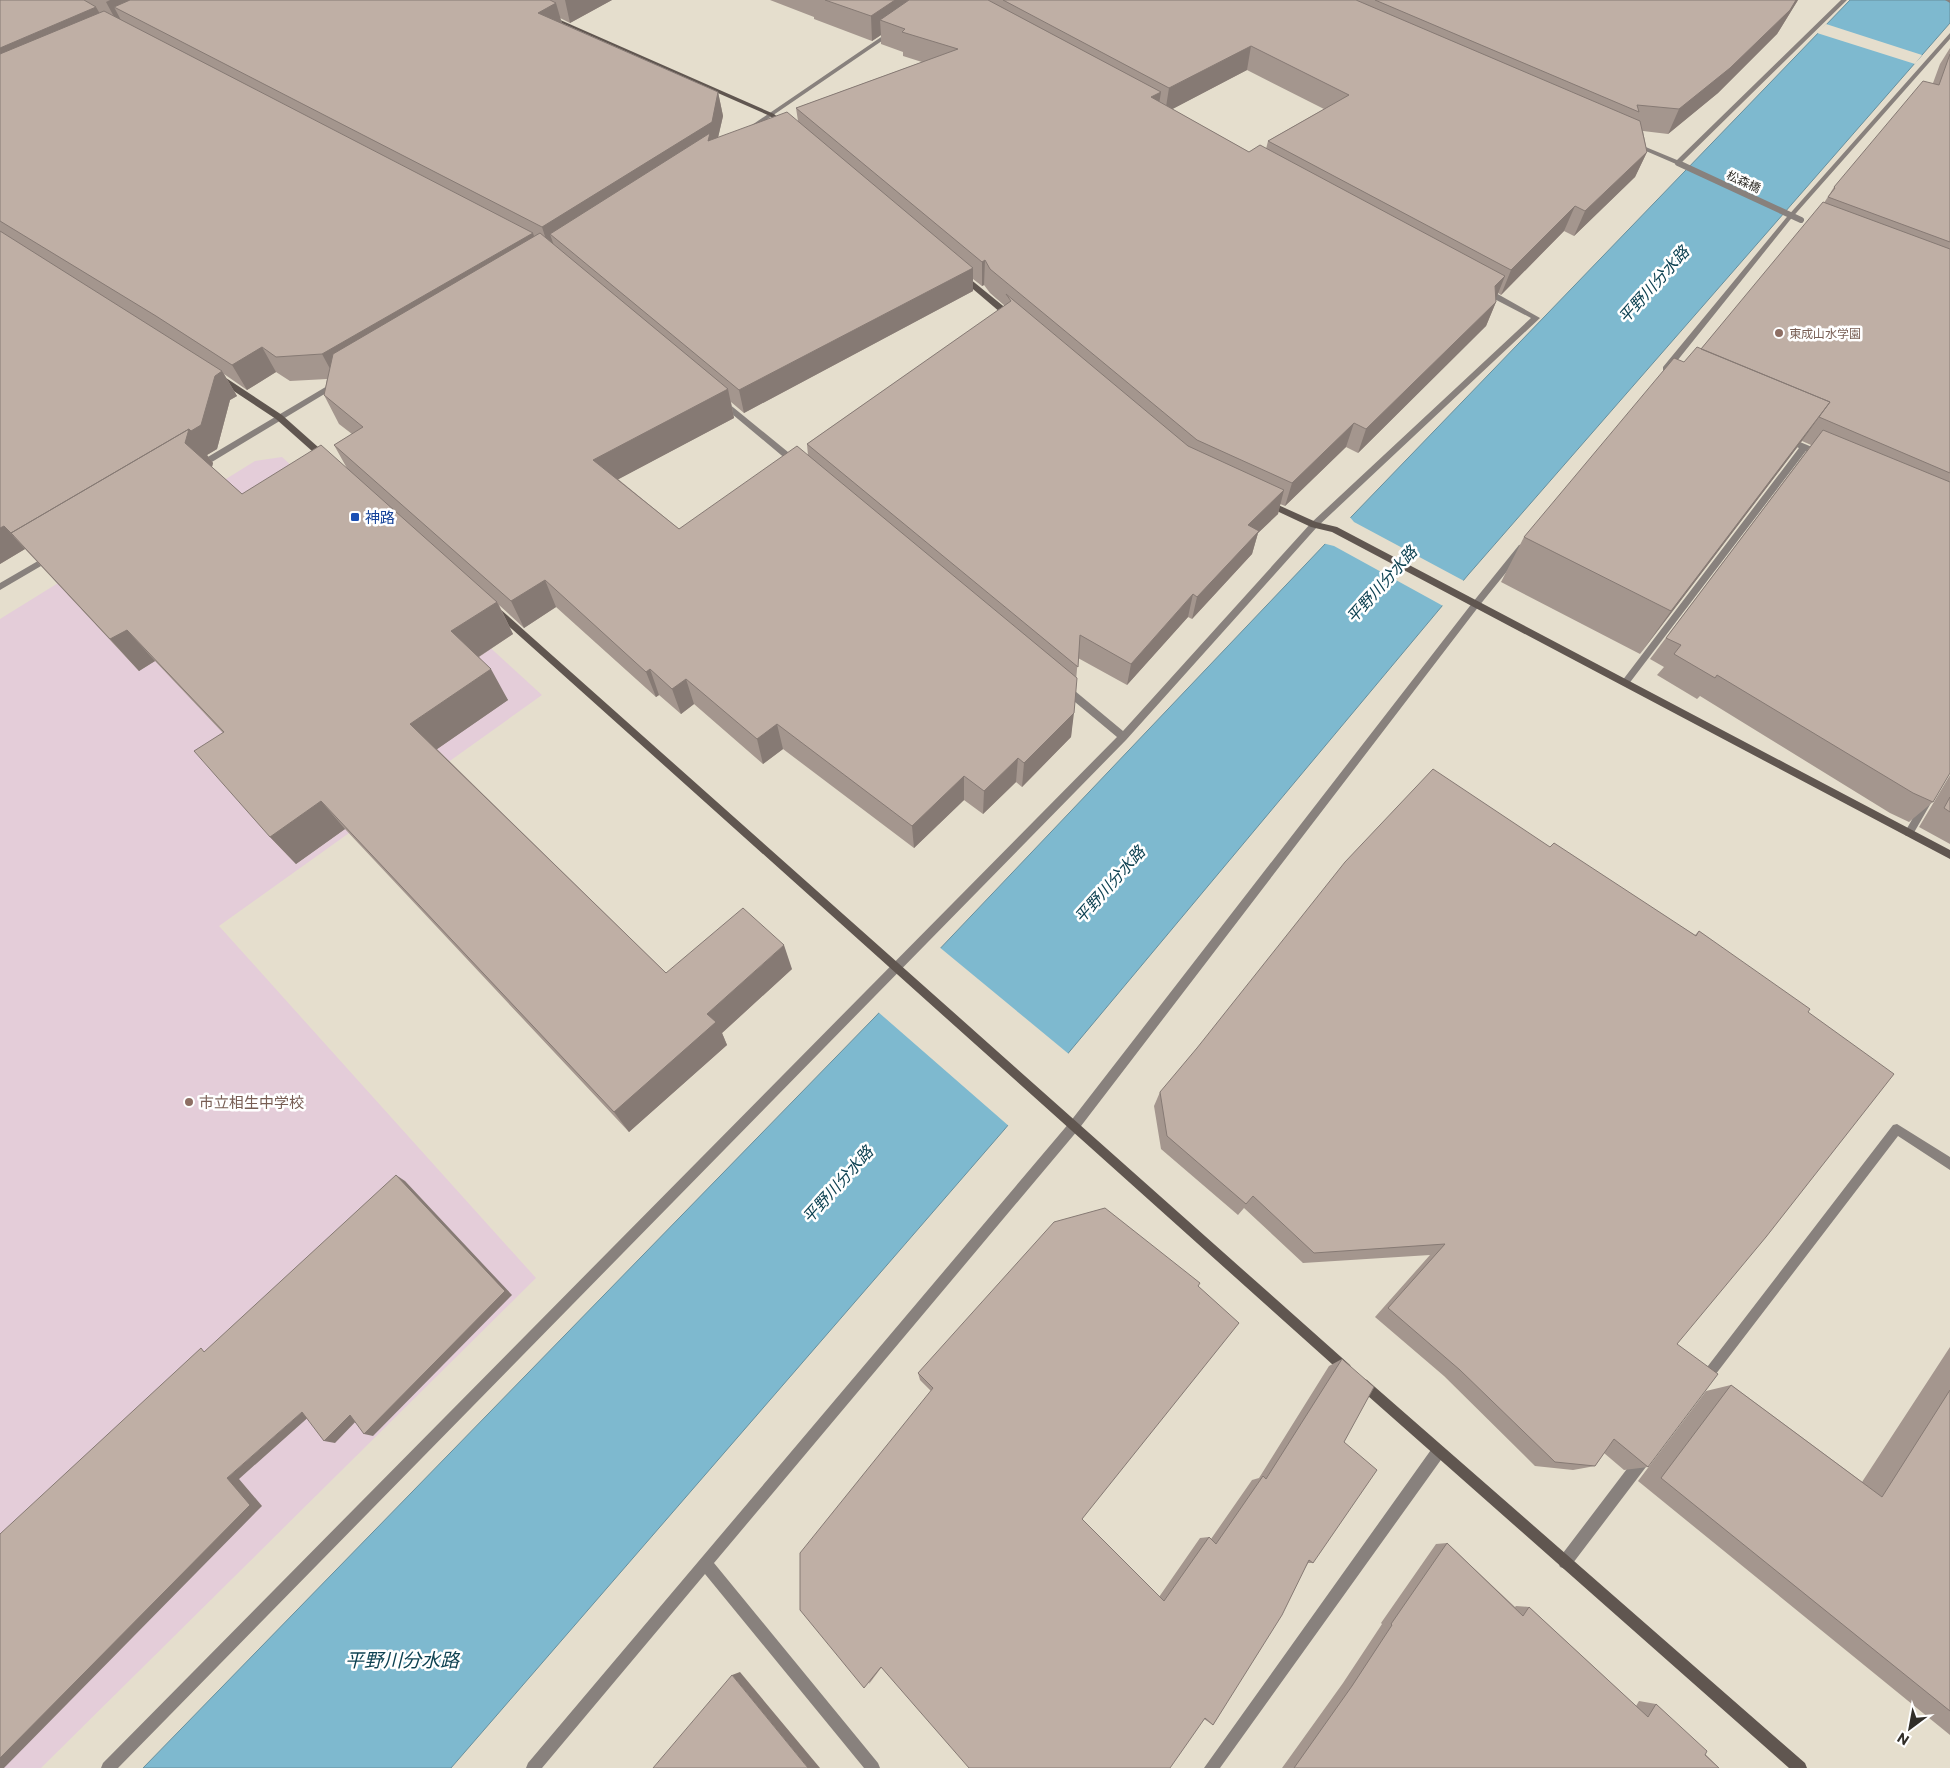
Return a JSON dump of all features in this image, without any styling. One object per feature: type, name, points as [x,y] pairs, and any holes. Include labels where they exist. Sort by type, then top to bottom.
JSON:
[{"type":"street","points":[[1678,163],[1844,0]]},
{"type":"street","points":[[545,16],[772,115],[795,134]]},
{"type":"street","points":[[748,131],[898,27]]},
{"type":"street","points":[[1661,375],[1788,218],[1950,35]]},
{"type":"street","name":"松森橋","points":[[1623,139],[1810,223]]},
{"type":"street","points":[[954,268],[1014,320]]},
{"type":"street","points":[[108,1768],[897,968],[1122,737],[1314,526],[1536,318],[1475,285]]},
{"type":"street","points":[[209,371],[279,417],[330,462]]},
{"type":"street","points":[[188,473],[345,379]]},
{"type":"street","points":[[718,398],[802,468]]},
{"type":"street","points":[[1778,435],[1831,458]]},
{"type":"street","points":[[1625,683],[1804,447]]},
{"type":"street","points":[[1260,500],[1314,526],[1334,529],[1950,855]]},
{"type":"street","points":[[533,1768],[1074,1126],[1476,604],[1532,536]]},
{"type":"street","points":[[0,587],[60,551]]},
{"type":"street","points":[[489,604],[1438,1452],[1800,1768]]},
{"type":"street","points":[[1062,686],[1122,737]]},
{"type":"street","points":[[1909,833],[1932,794]]},
{"type":"street","points":[[1698,1388],[1897,1129],[1950,1164]]},
{"type":"street","points":[[1211,1768],[1438,1452]]},
{"type":"street","points":[[1565,1562],[1650,1452]]},
{"type":"street","points":[[705,1563],[873,1768]]},
{"type":"shaded area","name":"市立相生中学校","points":[[282,457],[542,695],[219,926],[536,1278],[41,1768],[0,1768],[0,619],[255,461]]},
{"type":"water","name":"平野川分水路","points":[[1850,0],[1950,0],[1950,23],[1468,575],[1004,1130],[451,1768],[143,1768],[874,1018],[1326,543]]},
{"type":"pier","points":[[1826,24],[1922,55],[1915,64],[1817,33]]},
{"type":"pier","points":[[1349,516],[1354,522],[1466,582],[1445,607],[1334,546],[1322,543]]},
{"type":"pier","points":[[938,946],[1070,1055],[1010,1127],[877,1011]]},
{"type":"building","points":[[0,0],[84,0],[96,7],[0,48]]},
{"type":"building","points":[[130,0],[550,0],[556,3],[538,13],[718,92],[712,122],[542,227],[114,7]]},
{"type":"building","points":[[825,0],[895,0],[871,16]]},
{"type":"building","points":[[909,0],[988,0],[1161,92],[1151,97],[1249,152],[1260,145],[1505,276],[1495,286],[1496,302],[1366,429],[1354,423],[1292,483],[1197,440],[990,269],[985,260],[982,262],[796,108],[958,49],[902,32],[905,29],[880,20]]},
{"type":"building","points":[[1003,0],[1356,0],[1640,121],[1647,152],[1585,211],[1575,206],[1511,270],[1268,141],[1349,95],[1251,46],[1169,88]]},
{"type":"building","points":[[1375,0],[1796,0],[1790,10],[1730,68],[1679,109],[1637,105],[1639,112]]},
{"type":"building","points":[[104,11],[533,233],[322,354],[276,357],[262,347],[232,365],[156,316],[0,221],[0,54]]},
{"type":"building","points":[[1950,54],[1950,242],[1828,197],[1834,187],[1923,81],[1939,85]]},
{"type":"building","points":[[787,112],[973,268],[739,390],[550,234],[710,133],[708,141]]},
{"type":"building","points":[[1823,202],[1950,249],[1950,473],[1819,417],[1830,402],[1701,349]]},
{"type":"building","points":[[0,231],[222,371],[215,376],[201,425],[191,431],[189,429],[11,533],[4,526],[0,528]]},
{"type":"building","points":[[540,233],[728,389],[593,460],[679,529],[797,446],[1077,678],[1074,713],[1024,763],[1018,758],[984,791],[964,776],[912,826],[777,724],[757,739],[686,679],[672,689],[650,669],[646,672],[545,580],[511,601],[334,445],[363,427],[324,395],[333,354]]},
{"type":"building","points":[[1006,294],[1188,446],[1284,490],[1248,525],[1259,531],[1197,597],[1193,594],[1131,664],[1080,635],[1078,667],[807,444],[1011,301]]},
{"type":"building","points":[[1697,347],[1830,402],[1671,611],[1524,537],[1674,358],[1684,362]]},
{"type":"building","points":[[189,429],[185,443],[242,494],[321,445],[497,602],[451,631],[491,669],[410,724],[666,973],[743,908],[784,945],[707,1014],[716,1022],[614,1112],[321,801],[270,837],[194,751],[224,732],[127,630],[110,639],[11,533]]},
{"type":"building","points":[[1823,430],[1950,482],[1950,773],[1933,802],[1913,793],[1717,675],[1715,678],[1674,654],[1681,645],[1666,638]]},
{"type":"building","points":[[1433,769],[1550,847],[1554,843],[1696,936],[1699,931],[1810,1009],[1808,1012],[1894,1074],[1766,1237],[1677,1344],[1718,1374],[1648,1467],[1614,1439],[1595,1466],[1555,1462],[1460,1370],[1388,1308],[1445,1244],[1314,1253],[1253,1196],[1246,1204],[1167,1136],[1160,1092],[1345,862]]},
{"type":"building","points":[[1950,797],[1950,812],[1944,808]]},
{"type":"building","points":[[396,1175],[505,1291],[364,1434],[350,1415],[324,1441],[302,1412],[227,1478],[250,1505],[0,1758],[0,1534],[201,1348],[204,1352]]},
{"type":"building","points":[[1105,1208],[1200,1283],[1198,1286],[1239,1323],[1082,1519],[1164,1601],[1209,1537],[1216,1544],[1263,1476],[1266,1479],[1342,1359],[1374,1387],[1344,1442],[1377,1470],[1313,1563],[1309,1560],[1282,1615],[1213,1725],[1205,1718],[1170,1768],[969,1768],[881,1667],[864,1688],[800,1610],[800,1553],[933,1388],[918,1373],[1054,1222]]},
{"type":"building","points":[[1731,1385],[1882,1497],[1950,1390],[1950,1711],[1661,1478]]},
{"type":"building","points":[[1447,1543],[1523,1616],[1529,1607],[1648,1717],[1656,1704],[1707,1751],[1705,1755],[1719,1768],[1294,1768],[1352,1686],[1391,1624]]},
{"type":"building","points":[[732,1675],[808,1768],[653,1768]]},
{"type":"place","name":"東成山水学園","points":[[1779,333]]},
{"type":"place","name":"神路","points":[[355,517]]},
{"type":"place","name":"市立相生中学校","points":[[189,1102]]}]
